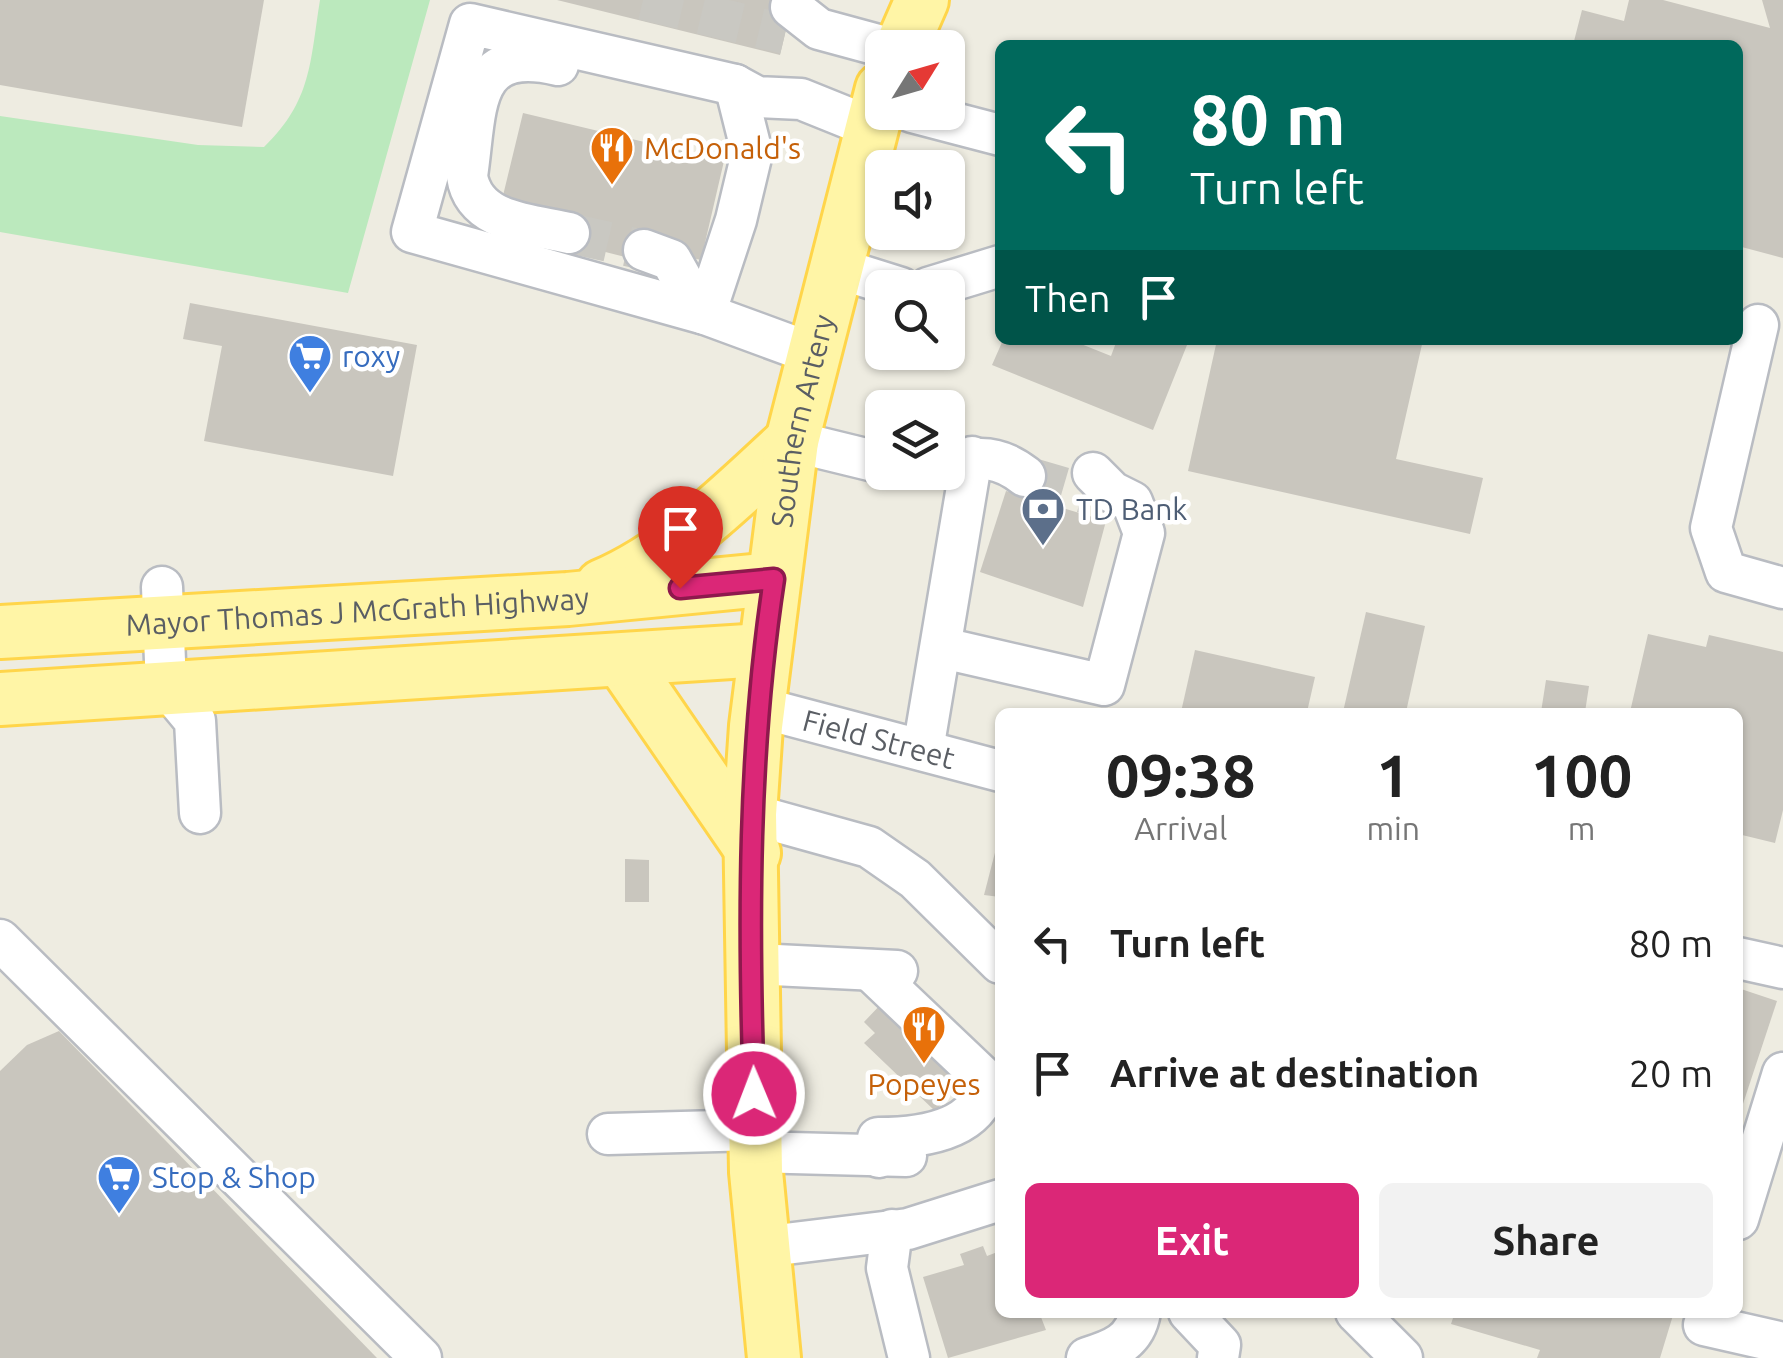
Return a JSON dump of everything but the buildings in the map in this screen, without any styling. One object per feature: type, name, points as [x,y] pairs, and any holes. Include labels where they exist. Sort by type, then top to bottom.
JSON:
[{"type":"main road","points":[[894,30],[901,0]]},
{"type":"main road","points":[[909,30],[922,0]]},
{"type":"main road","name":"Southern Artery","points":[[774,1358],[756,1141],[752,834],[758,708],[792,441],[836,268],[877,130]]},
{"type":"main road","points":[[568,599],[638,571],[674,545],[792,441]]},
{"type":"main road","name":"Mayor Thomas J McGrath Highway","points":[[32,618],[163,603],[568,599],[774,579]]},
{"type":"main road","points":[[0,700],[166,686],[623,662],[763,650]]},
{"type":"main road","points":[[623,662],[752,834]]},
{"type":"street","points":[[798,23],[865,41]]},
{"type":"street","points":[[814,354],[702,313],[412,232],[470,24],[729,84],[757,97],[865,102]]},
{"type":"street","points":[[568,233],[484,210],[468,189],[466,176],[480,90],[490,73],[511,60],[523,59],[677,92],[729,84]]},
{"type":"street","points":[[702,313],[736,220],[752,153],[729,84]]},
{"type":"street","points":[[965,125],[995,134]]},
{"type":"street","points":[[644,250],[671,260],[702,313]]},
{"type":"street","points":[[836,268],[865,277]]},
{"type":"street","points":[[965,277],[995,268]]},
{"type":"street","points":[[1759,325],[1711,528],[1726,572],[1783,588]]},
{"type":"street","points":[[792,441],[865,459]]},
{"type":"street","points":[[923,750],[943,648],[997,464]]},
{"type":"street","points":[[943,648],[1104,685],[1144,533],[1132,502],[1098,486]]},
{"type":"street","points":[[163,603],[166,686],[194,722],[200,814]]},
{"type":"street","name":"Field Street","points":[[758,708],[995,769]]},
{"type":"street","points":[[752,834],[869,847],[915,879],[995,958]]},
{"type":"street","points":[[0,940],[420,1358]]},
{"type":"street","points":[[1743,959],[1783,968]]},
{"type":"street","points":[[754,964],[901,972],[995,1065]]},
{"type":"street","points":[[870,970],[988,1082],[985,1098],[954,1126],[920,1138],[878,1138],[879,1158]]},
{"type":"street","points":[[1743,1203],[1783,1072]]},
{"type":"street","points":[[608,1134],[756,1141],[879,1158],[938,1152],[969,1142],[995,1119]]},
{"type":"street","points":[[890,1246],[995,1202]]},
{"type":"street","points":[[762,1247],[890,1246],[995,1226]]},
{"type":"street","points":[[890,1246],[892,1302],[908,1358]]},
{"type":"street","points":[[1087,1358],[1122,1345],[1132,1336],[1138,1318]]},
{"type":"street","points":[[1195,1318],[1220,1345],[1218,1358]]},
{"type":"street","points":[[1362,1318],[1402,1358]]},
{"type":"street","points":[[1702,1332],[1782,1342]]},
{"type":"green space","points":[[320,0],[430,0],[348,293],[0,232],[0,116],[198,145],[264,147],[280,130],[300,97],[311,62]]},
{"type":"tunnel","points":[[643,0],[785,34]]},
{"type":"tunnel","points":[[569,233],[644,250]]},
{"type":"tunnel","points":[[1025,476],[1087,494]]},
{"type":"place","name":"McDonald's","points":[[612,186]]},
{"type":"place","name":"roxy","points":[[310,394]]},
{"type":"place","name":"TD Bank","points":[[1043,547]]},
{"type":"place","name":"Popeyes","points":[[924,1065]]},
{"type":"place","name":"Stop & Shop","points":[[119,1215]]},
{"type":"route","points":[[680,588],[774,579],[763,650],[750,814],[754,853],[754,1094]]}]
